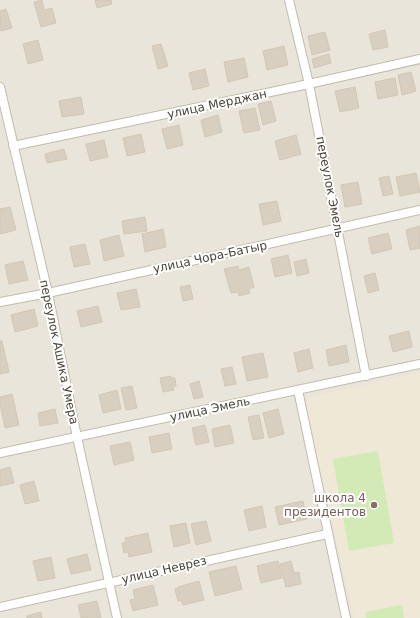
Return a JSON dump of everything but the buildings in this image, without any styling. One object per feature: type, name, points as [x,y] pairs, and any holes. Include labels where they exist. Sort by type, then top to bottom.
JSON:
[{"type":"street","name":"переулок Эмель","points":[[289,0],[309,84],[366,376]]},
{"type":"street","name":"улица Мерджан","points":[[13,146],[309,84],[420,59]]},
{"type":"street","name":"переулок Ашика Умера","points":[[0,87],[48,293],[77,436],[117,618]]},
{"type":"street","name":"улица Чора-Батыр","points":[[0,302],[48,293],[420,210]]},
{"type":"street","name":"улица Эмель","points":[[0,453],[420,364]]},
{"type":"street","points":[[298,390],[327,534],[346,618]]},
{"type":"street","name":"улица Неврез","points":[[0,607],[327,534]]},
{"type":"shaded area","points":[[0,0],[420,0],[420,618],[0,618]]},
{"type":"shaded area","name":"школа 4 президентов","points":[[420,372],[420,618],[354,618],[305,404],[308,398]]},
{"type":"green space","points":[[378,451],[394,543],[349,551],[333,459]]},
{"type":"green space","points":[[402,605],[404,618],[366,618],[365,612]]},
{"type":"place","name":"школа 4 президентов","points":[[374,505]]}]
